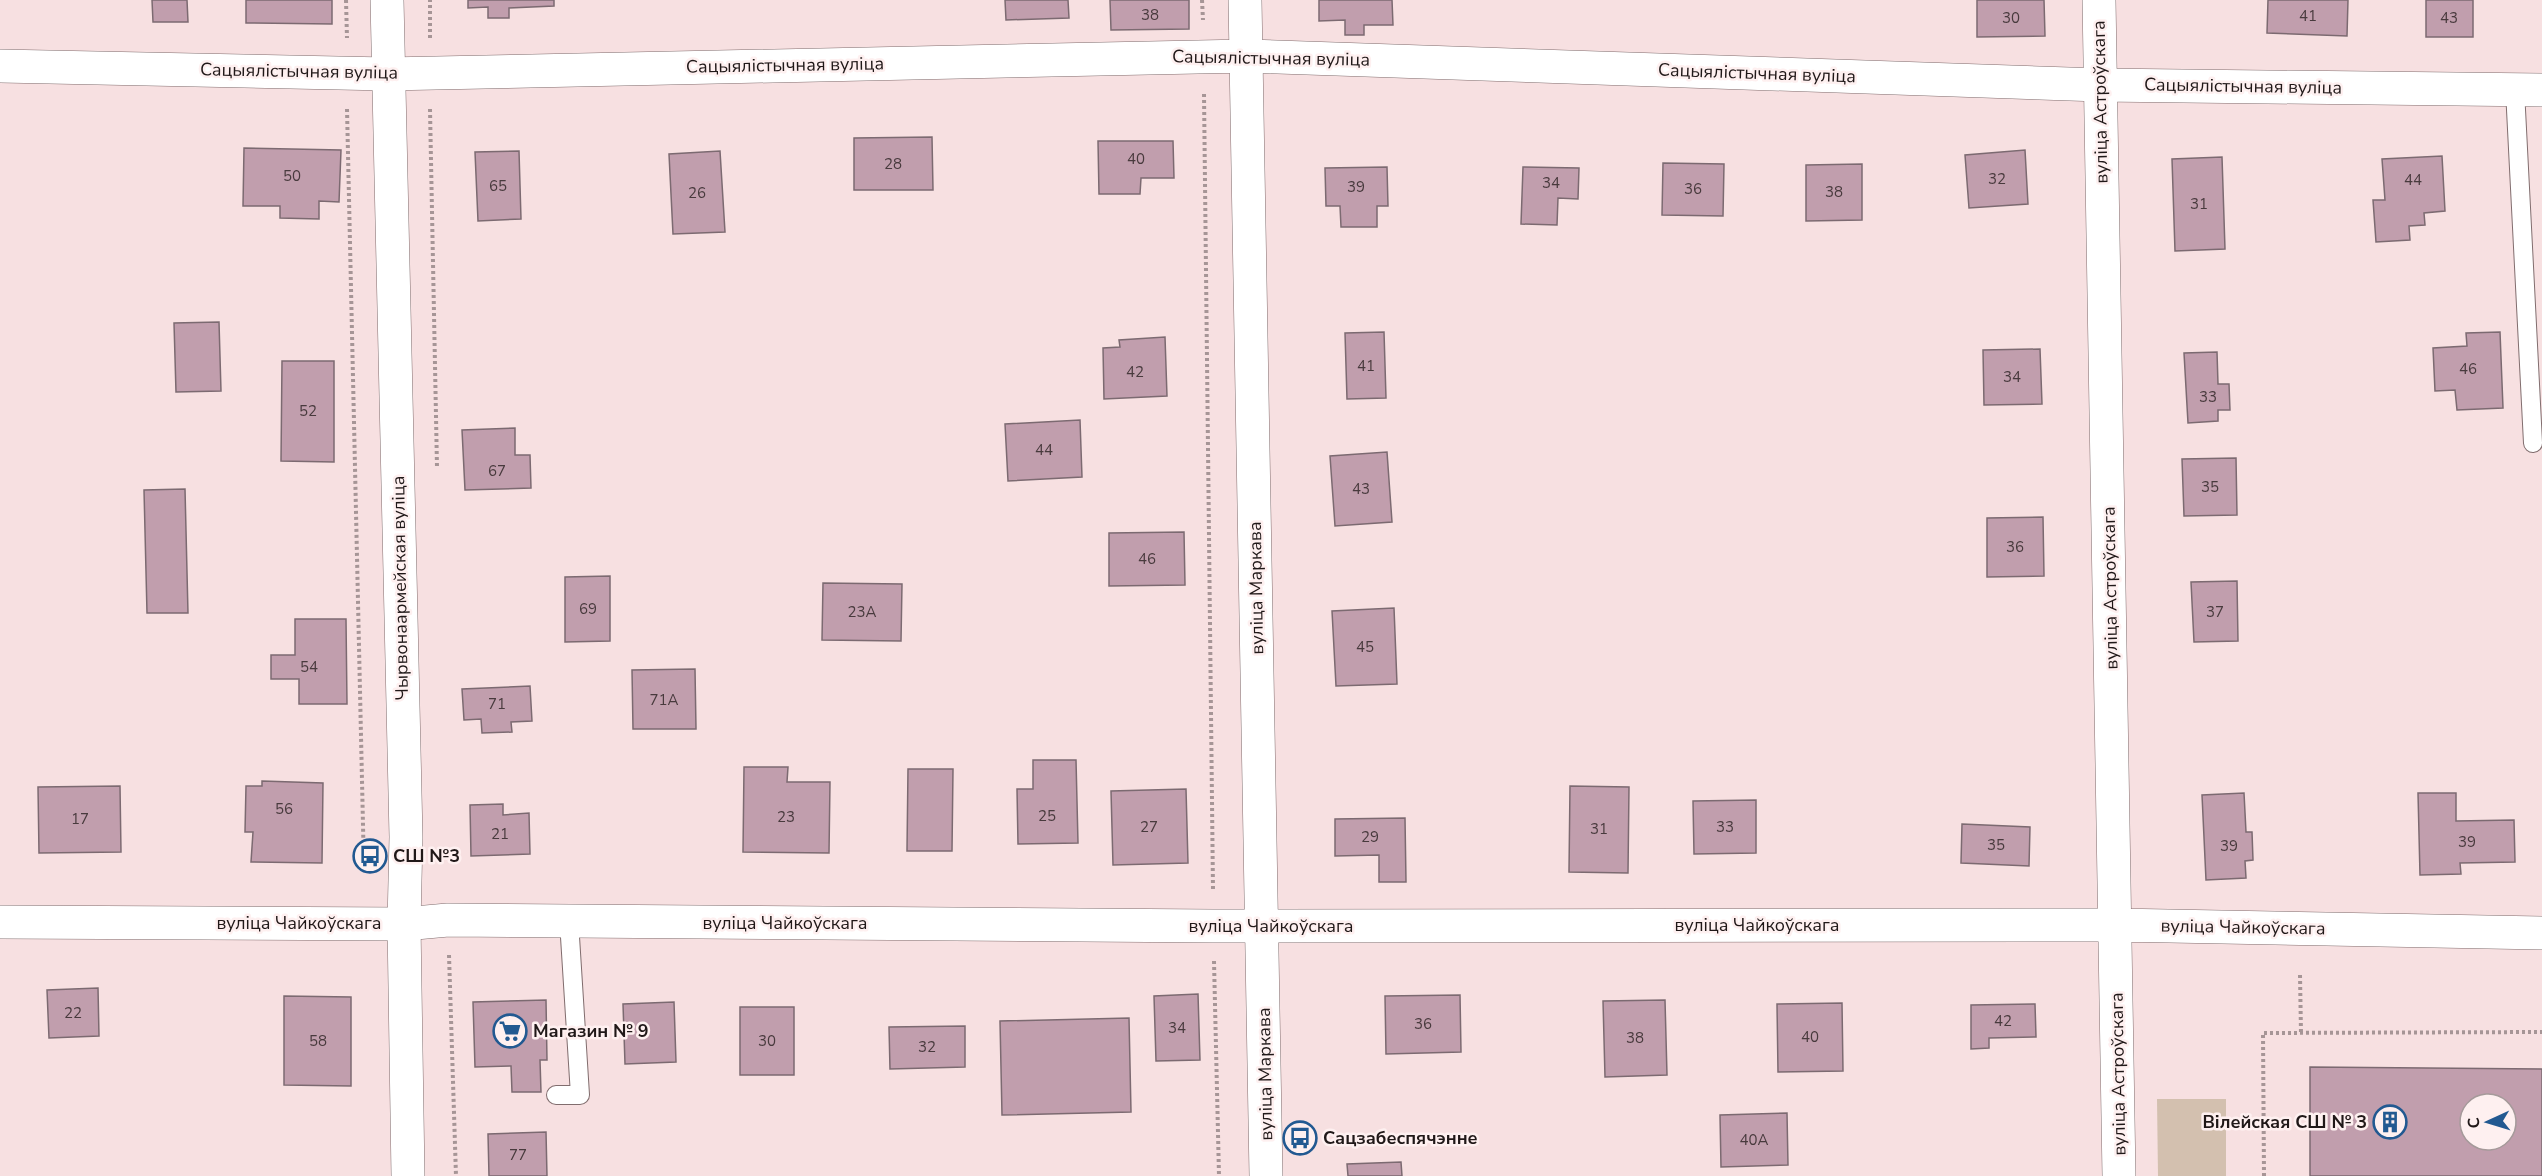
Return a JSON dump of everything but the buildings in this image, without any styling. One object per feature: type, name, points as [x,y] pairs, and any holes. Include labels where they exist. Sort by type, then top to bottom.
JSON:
[{"type":"street","name":"Чырвонаармейская вуліца","points":[[387,0],[406,837],[404,924],[408,1176]]},
{"type":"street","name":"вуліца Маркава","points":[[1245,0],[1266,1176]]},
{"type":"street","name":"вуліца Астроўскага","points":[[2099,0],[2119,1176]]},
{"type":"street","name":"Сацыялістычная вуліца","points":[[0,66],[387,74],[1246,56],[2100,85],[2529,90]]},
{"type":"street","name":"вуліца Чайкоўскага","points":[[0,922],[404,924],[447,920],[1213,926],[2116,925],[2542,933]]},
{"type":"lane","points":[[2529,90],[2533,443]]},
{"type":"lane","points":[[556,1095],[580,1095],[569,921]]},
{"type":"path","points":[[346,0],[347,37]]},
{"type":"path","points":[[430,0],[430,43]]},
{"type":"path","points":[[1202,0],[1213,926],[1219,1176]]},
{"type":"path","points":[[347,116],[364,870]]},
{"type":"path","points":[[447,920],[456,1176]]},
{"type":"path","points":[[2300,975],[2301,1033]]},
{"type":"path","points":[[2264,1176],[2263,1033],[2542,1032]]},
{"type":"shaded area","points":[[2157,1099],[2226,1099],[2226,1176],[2158,1176]]},
{"type":"place","name":"СШ №3","points":[[370,856]]},
{"type":"place","name":"Магазин № 9","points":[[510,1031]]},
{"type":"place","name":"Вілейская СШ № 3","points":[[2390,1122]]},
{"type":"place","name":"Сацзабеспячэнне","points":[[1300,1138]]}]
